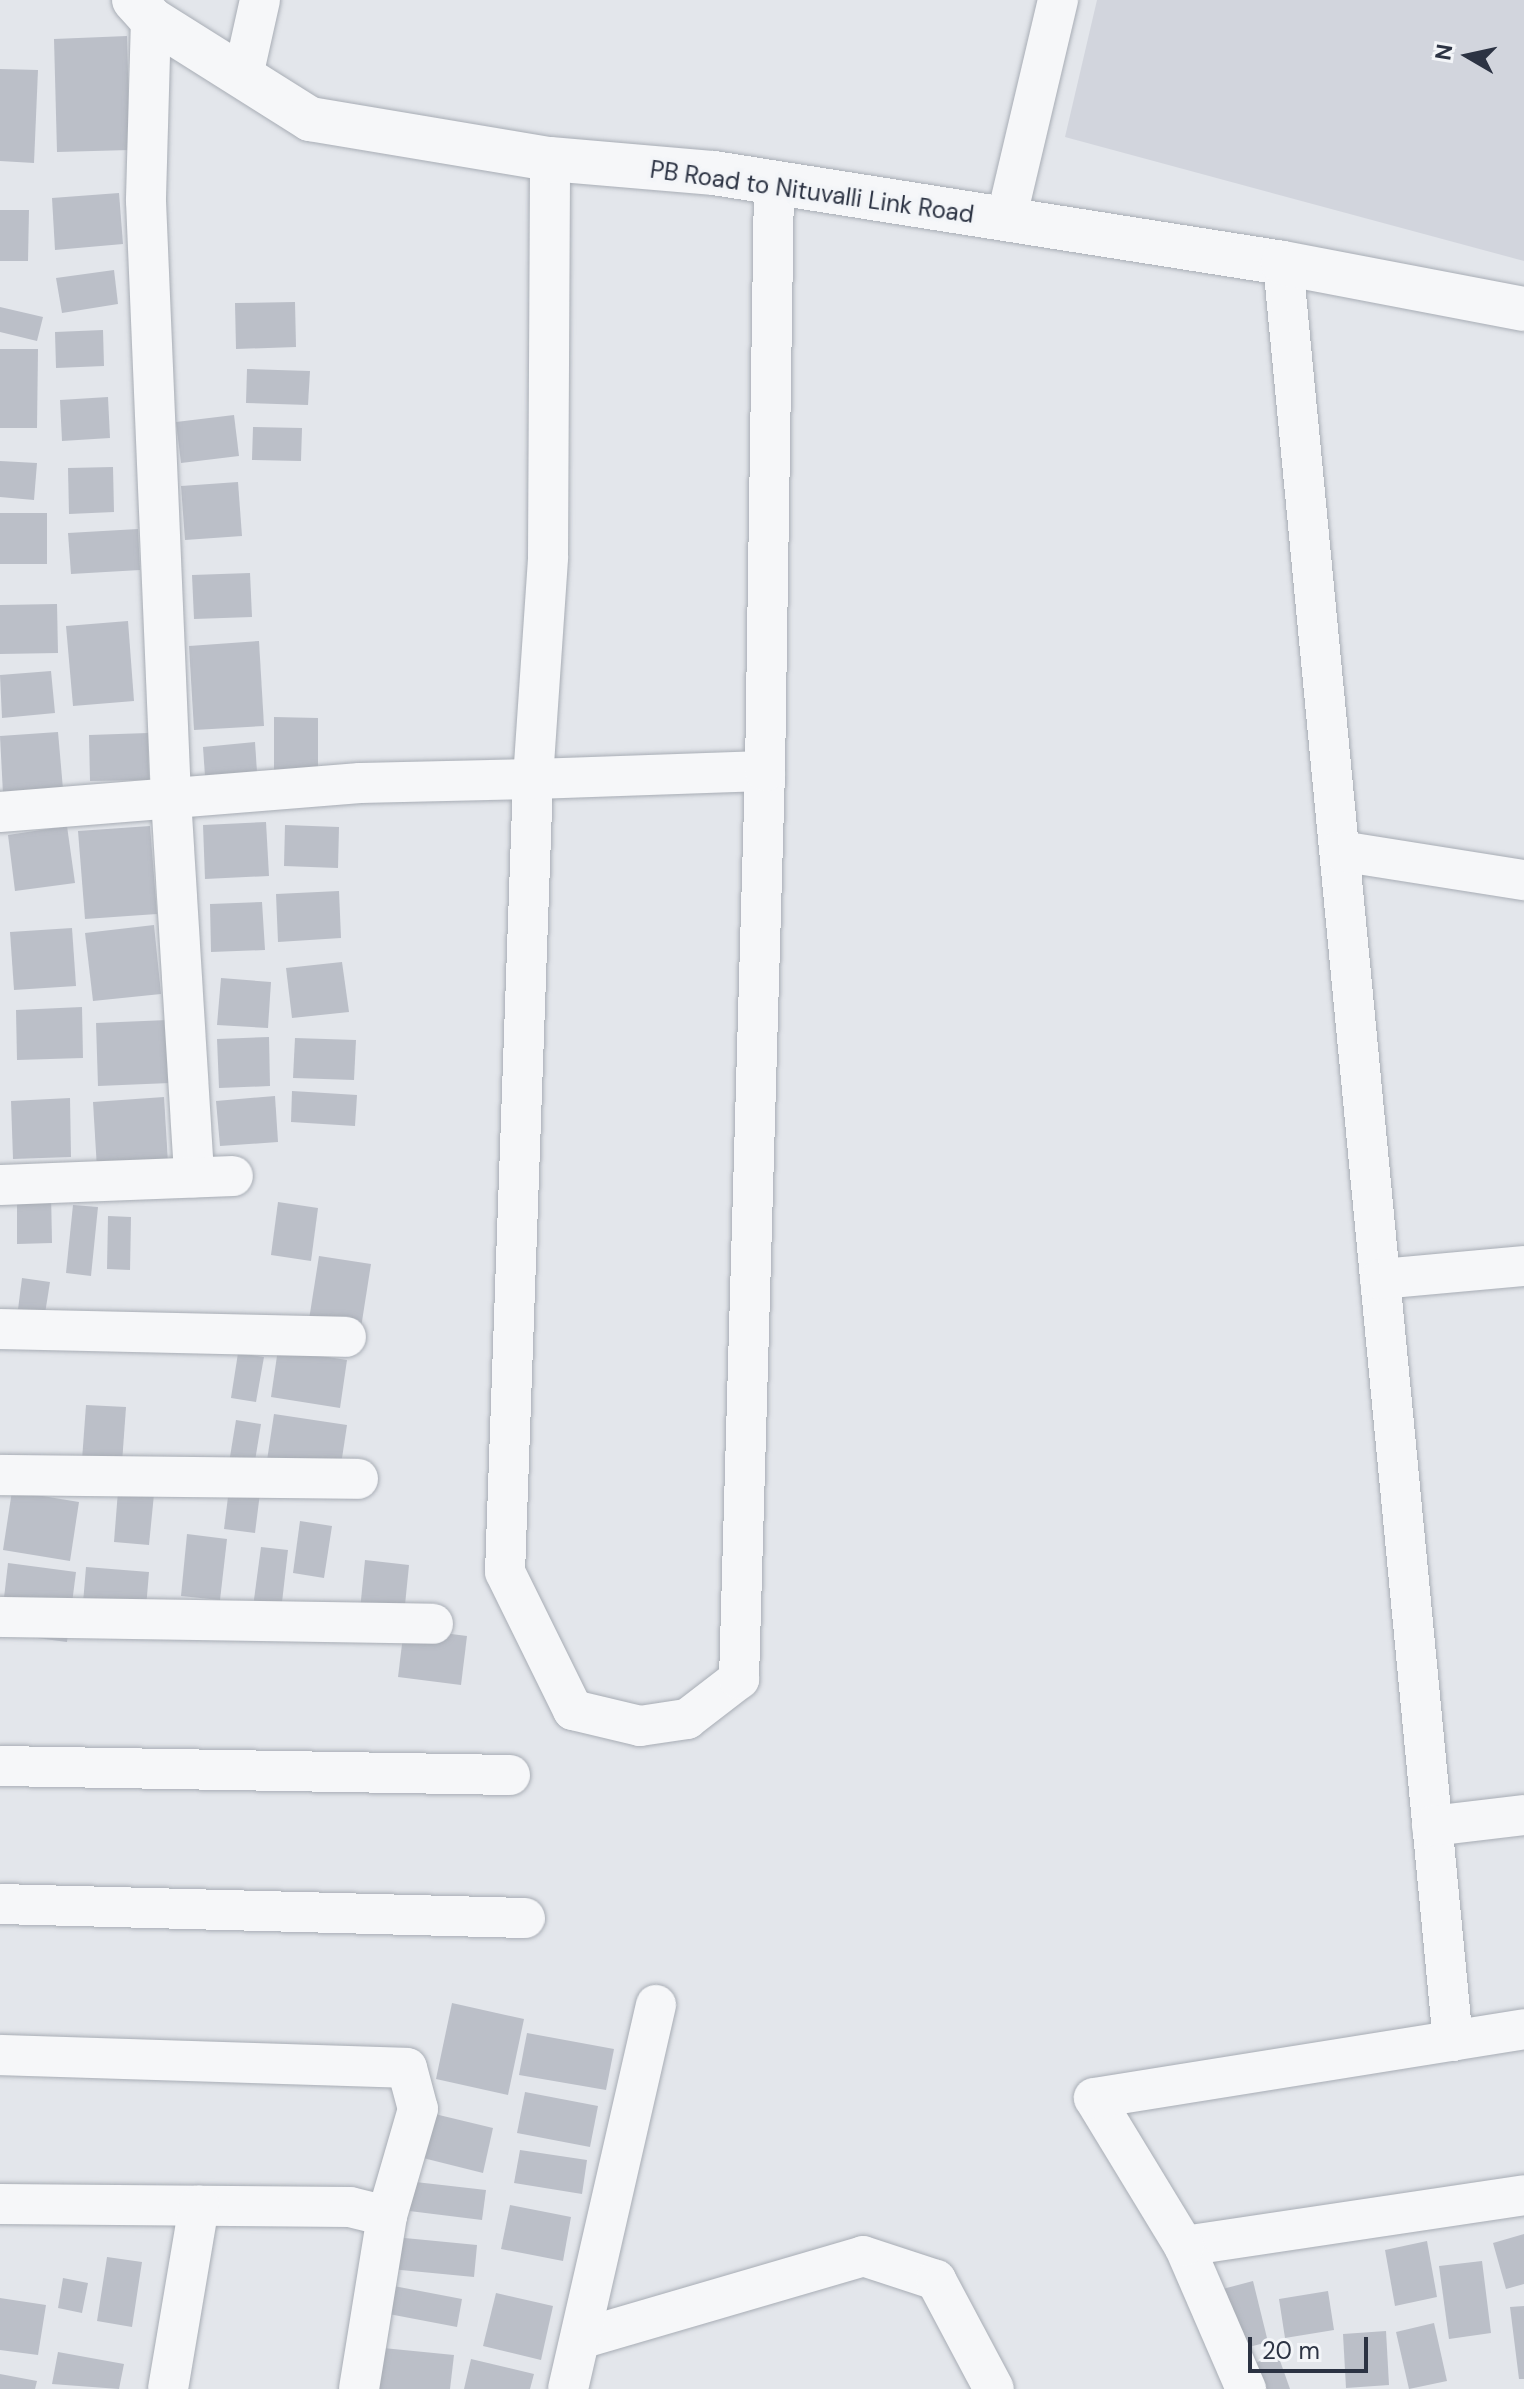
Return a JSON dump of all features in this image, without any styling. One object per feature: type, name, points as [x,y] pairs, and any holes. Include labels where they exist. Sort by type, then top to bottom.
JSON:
[{"type":"street","points":[[243,76],[260,0]]},
{"type":"street","points":[[1006,220],[1058,0]]},
{"type":"street","points":[[143,9],[146,201],[171,798],[194,1177]]},
{"type":"street","name":"PB Road to Nituvalli Link Road","points":[[143,9],[310,119],[550,159],[774,183],[1283,263],[1524,309]]},
{"type":"street","points":[[550,159],[548,557],[533,779],[505,1572],[573,1710],[640,1726],[687,1719],[739,1679],[765,771],[774,183]]},
{"type":"street","points":[[1283,263],[1453,2041]]},
{"type":"street","points":[[0,812],[360,783],[765,771]]},
{"type":"street","points":[[1340,851],[1524,880]]},
{"type":"street","points":[[0,1185],[233,1176]]},
{"type":"street","points":[[1380,1279],[1524,1266]]},
{"type":"street","points":[[0,1329],[346,1337]]},
{"type":"street","points":[[0,1475],[358,1479]]},
{"type":"street","points":[[0,1617],[433,1624]]},
{"type":"street","points":[[0,1766],[510,1775]]},
{"type":"street","points":[[1432,1826],[1524,1815]]},
{"type":"street","points":[[0,1904],[525,1918]]},
{"type":"street","points":[[568,2389],[656,2005]]},
{"type":"street","points":[[1246,2389],[1184,2246],[1094,2098],[1524,2029]]},
{"type":"street","points":[[0,2055],[407,2068],[418,2109],[387,2216],[359,2389]]},
{"type":"street","points":[[1184,2246],[1524,2195]]},
{"type":"street","points":[[0,2204],[350,2207],[387,2216]]},
{"type":"street","points":[[168,2389],[199,2206]]},
{"type":"street","points":[[580,2339],[863,2256],[936,2280],[994,2389]]},
{"type":"shaded area","points":[[1097,0],[1524,0],[1524,261],[1065,137]]},
{"type":"building","points":[[127,36],[130,150],[57,152],[54,39]]},
{"type":"building","points":[[0,69],[38,70],[34,163],[0,161]]},
{"type":"building","points":[[119,193],[123,244],[55,250],[52,198]]},
{"type":"building","points":[[0,210],[29,210],[28,261],[0,261]]},
{"type":"building","points":[[114,270],[118,304],[62,313],[56,278]]},
{"type":"building","points":[[295,302],[296,347],[236,349],[235,303]]},
{"type":"building","points":[[0,307],[43,317],[37,341],[0,332]]},
{"type":"building","points":[[103,330],[104,366],[56,368],[55,332]]},
{"type":"building","points":[[0,349],[38,349],[37,428],[0,428]]},
{"type":"building","points":[[247,369],[310,371],[308,405],[246,403]]},
{"type":"building","points":[[108,397],[110,438],[62,441],[60,400]]},
{"type":"building","points":[[234,415],[239,456],[181,463],[176,422]]},
{"type":"building","points":[[253,427],[302,428],[301,461],[252,460]]},
{"type":"building","points":[[0,461],[37,463],[34,500],[0,497]]},
{"type":"building","points":[[113,467],[114,512],[69,514],[68,468]]},
{"type":"building","points":[[238,482],[242,536],[185,540],[181,486]]},
{"type":"building","points":[[0,513],[47,513],[47,564],[0,564]]},
{"type":"building","points":[[138,529],[140,570],[71,574],[68,533]]},
{"type":"building","points":[[250,573],[252,617],[194,619],[192,575]]},
{"type":"building","points":[[57,604],[58,653],[0,654],[0,605]]},
{"type":"building","points":[[128,621],[134,701],[73,706],[66,626]]},
{"type":"building","points":[[259,641],[264,726],[194,730],[189,646]]},
{"type":"building","points":[[51,671],[55,713],[2,718],[0,675]]},
{"type":"building","points":[[274,717],[318,718],[318,772],[274,772]]},
{"type":"building","points":[[58,732],[63,789],[3,794],[0,736]]},
{"type":"building","points":[[148,733],[149,780],[90,781],[89,735]]},
{"type":"building","points":[[255,742],[258,787],[206,791],[203,747]]},
{"type":"building","points":[[266,822],[269,876],[205,879],[203,825]]},
{"type":"building","points":[[285,825],[339,827],[338,868],[284,866]]},
{"type":"building","points":[[67,826],[75,883],[15,891],[8,835]]},
{"type":"building","points":[[150,826],[157,914],[85,919],[78,831]]},
{"type":"building","points":[[339,891],[341,938],[278,942],[276,894]]},
{"type":"building","points":[[262,902],[265,950],[211,952],[210,904]]},
{"type":"building","points":[[154,925],[161,994],[93,1001],[85,933]]},
{"type":"building","points":[[72,928],[76,986],[14,990],[10,932]]},
{"type":"building","points":[[342,962],[349,1012],[292,1018],[286,968]]},
{"type":"building","points":[[221,978],[271,982],[268,1028],[217,1025]]},
{"type":"building","points":[[82,1007],[83,1058],[17,1060],[16,1010]]},
{"type":"building","points":[[168,1020],[170,1083],[98,1086],[96,1023]]},
{"type":"building","points":[[269,1037],[270,1086],[219,1088],[217,1039]]},
{"type":"building","points":[[295,1038],[356,1040],[354,1080],[293,1078]]},
{"type":"building","points":[[292,1091],[357,1095],[355,1126],[291,1122]]},
{"type":"building","points":[[275,1096],[278,1142],[220,1146],[216,1101]]},
{"type":"building","points":[[164,1097],[168,1163],[97,1169],[93,1102]]},
{"type":"building","points":[[70,1098],[71,1157],[13,1159],[11,1101]]},
{"type":"building","points":[[51,1192],[52,1243],[17,1244],[17,1193]]},
{"type":"building","points":[[278,1202],[318,1208],[311,1261],[271,1255]]},
{"type":"building","points":[[73,1205],[98,1207],[91,1276],[66,1273]]},
{"type":"building","points":[[108,1216],[131,1217],[130,1270],[107,1269]]},
{"type":"building","points":[[319,1256],[371,1264],[360,1334],[308,1326]]},
{"type":"building","points":[[22,1278],[50,1282],[44,1320],[17,1317]]},
{"type":"building","points":[[278,1349],[347,1360],[340,1408],[271,1397]]},
{"type":"building","points":[[238,1353],[264,1357],[256,1402],[231,1398]]},
{"type":"building","points":[[86,1405],[126,1407],[122,1463],[82,1460]]},
{"type":"building","points":[[274,1414],[347,1425],[339,1478],[266,1467]]},
{"type":"building","points":[[236,1420],[261,1424],[253,1473],[228,1469]]},
{"type":"building","points":[[229,1489],[260,1493],[255,1533],[224,1529]]},
{"type":"building","points":[[12,1491],[79,1502],[70,1561],[3,1550]]},
{"type":"building","points":[[118,1491],[154,1494],[149,1545],[114,1542]]},
{"type":"building","points":[[300,1521],[332,1526],[324,1578],[293,1573]]},
{"type":"building","points":[[187,1534],[227,1539],[220,1600],[181,1596]]},
{"type":"building","points":[[261,1547],[288,1550],[281,1611],[253,1607]]},
{"type":"building","points":[[365,1560],[409,1565],[404,1615],[360,1610]]},
{"type":"building","points":[[8,1563],[76,1572],[67,1642],[0,1633]]},
{"type":"building","points":[[86,1567],[149,1572],[145,1620],[82,1615]]},
{"type":"building","points":[[404,1628],[467,1636],[461,1685],[398,1677]]},
{"type":"building","points":[[452,2003],[524,2019],[508,2095],[436,2079]]},
{"type":"building","points":[[527,2033],[614,2049],[606,2090],[519,2075]]},
{"type":"building","points":[[525,2092],[598,2106],[590,2147],[517,2133]]},
{"type":"building","points":[[414,2109],[493,2128],[483,2173],[403,2153]]},
{"type":"building","points":[[520,2150],[587,2160],[582,2194],[514,2183]]},
{"type":"building","points":[[389,2179],[486,2190],[482,2220],[385,2208]]},
{"type":"building","points":[[510,2205],[571,2217],[563,2261],[501,2249]]},
{"type":"building","points":[[1524,2234],[1524,2284],[1506,2289],[1493,2243]]},
{"type":"building","points":[[384,2236],[477,2245],[474,2277],[380,2268]]},
{"type":"building","points":[[1427,2241],[1437,2297],[1395,2306],[1385,2250]]},
{"type":"building","points":[[107,2257],[142,2262],[132,2327],[97,2321]]},
{"type":"building","points":[[1482,2261],[1491,2333],[1449,2339],[1439,2266]]},
{"type":"building","points":[[63,2278],[88,2283],[82,2313],[58,2308]]},
{"type":"building","points":[[1253,2281],[1268,2342],[1234,2351],[1219,2290]]},
{"type":"building","points":[[378,2283],[462,2299],[457,2327],[373,2311]]},
{"type":"building","points":[[1328,2291],[1334,2330],[1285,2338],[1279,2299]]},
{"type":"building","points":[[496,2293],[553,2306],[541,2360],[483,2346]]},
{"type":"building","points":[[0,2298],[46,2305],[38,2355],[0,2350]]},
{"type":"building","points":[[1524,2306],[1524,2379],[1519,2379],[1510,2307]]},
{"type":"building","points":[[1434,2323],[1447,2381],[1409,2389],[1396,2332]]},
{"type":"building","points":[[1386,2331],[1389,2385],[1346,2388],[1343,2334]]},
{"type":"building","points":[[363,2346],[454,2355],[450,2389],[359,2389]]},
{"type":"building","points":[[58,2352],[124,2364],[119,2389],[52,2384]]},
{"type":"building","points":[[1278,2355],[1290,2389],[1258,2389],[1249,2365]]},
{"type":"building","points":[[471,2359],[534,2374],[530,2389],[464,2389]]},
{"type":"building","points":[[0,2374],[37,2381],[35,2389],[0,2389]]}]
